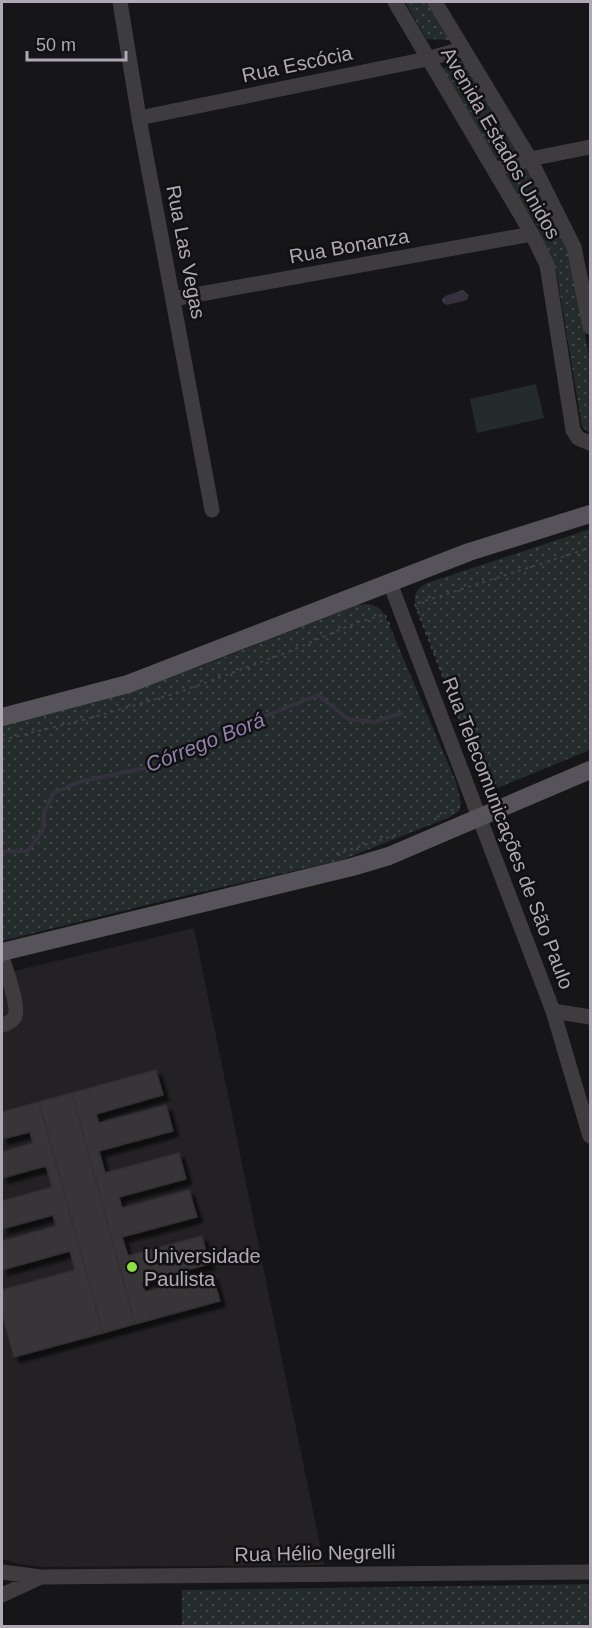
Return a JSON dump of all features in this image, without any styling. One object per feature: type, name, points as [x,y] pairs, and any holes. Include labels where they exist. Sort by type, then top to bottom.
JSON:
[{"type":"main road","points":[[2,717],[128,684],[469,552],[591,514]]},
{"type":"main road","points":[[2,952],[389,856],[591,770]]},
{"type":"street","name":"Rua Las Vegas","points":[[120,2],[139,118],[212,510]]},
{"type":"street","name":"Avenida Estados Unidos","points":[[395,2],[532,234],[547,264],[573,430],[578,438],[591,443]]},
{"type":"street","name":"Avenida Estados Unidos","points":[[435,2],[530,159],[574,247],[591,327]]},
{"type":"street","name":"Rua Escócia","points":[[139,118],[462,50]]},
{"type":"street","points":[[494,170],[530,159],[591,147]]},
{"type":"street","name":"Rua Bonanza","points":[[173,299],[532,234]]},
{"type":"street","name":"Rua Telecomunicações de São Paulo","points":[[390,583],[411,606],[480,816],[553,1011],[591,1136]]},
{"type":"street","points":[[2,957],[16,1007],[15,1017],[2,1025]]},
{"type":"street","points":[[553,1011],[591,1017]]},
{"type":"street","name":"Rua Hélio Negrelli","points":[[2,1572],[41,1577],[591,1572]]},
{"type":"street","name":"Rua Hélio Negrelli","points":[[2,1595],[41,1577]]},
{"type":"path","points":[[2,740],[180,692],[283,654],[358,622],[591,548]]},
{"type":"path","points":[[411,606],[485,785],[492,796]]},
{"type":"path","points":[[385,615],[394,635]]},
{"type":"path","points":[[428,821],[459,807],[459,801]]},
{"type":"path","points":[[335,854],[408,831]]},
{"type":"shaded area","points":[[405,2],[427,2],[452,40],[426,39]]},
{"type":"shaded area","points":[[464,60],[519,153],[491,160],[442,69]]},
{"type":"shaded area","points":[[526,164],[568,250],[590,360],[590,433],[582,427],[556,270],[537,225],[503,177]]},
{"type":"shaded area","points":[[536,384],[544,418],[477,433],[470,399]]},
{"type":"shaded area","points":[[590,529],[590,750],[497,788],[485,785],[416,607],[416,592],[427,583]]},
{"type":"shaded area","points":[[368,604],[381,610],[388,622],[456,782],[461,803],[459,811],[450,817],[342,860],[2,941],[2,726],[106,698],[204,665],[357,605]]},
{"type":"shaded area","name":"Universidade Paulista","points":[[194,928],[324,1565],[41,1567],[2,1559],[2,974]]},
{"type":"shaded area","points":[[590,1584],[590,1626],[182,1626],[182,1590]]},
{"type":"water","points":[[463,290],[469,295],[467,300],[447,305],[443,303],[442,299],[445,296]]},
{"type":"building","points":[[156,1070],[163,1095],[96,1114],[99,1123],[166,1105],[173,1131],[99,1151],[105,1173],[179,1153],[186,1179],[119,1197],[122,1208],[189,1190],[197,1217],[122,1237],[128,1256],[202,1236],[209,1264],[142,1282],[145,1292],[212,1274],[220,1301],[135,1324],[72,1093]]},
{"type":"building","points":[[72,1093],[135,1324],[103,1333],[39,1102]]},
{"type":"building","points":[[39,1102],[103,1333],[14,1357],[2,1318],[2,1290],[75,1270],[70,1251],[2,1270],[2,1241],[56,1226],[53,1215],[2,1229],[2,1201],[52,1187],[46,1166],[2,1178],[2,1152],[33,1143],[30,1132],[2,1139],[2,1112]]},
{"type":"waterway","name":"Córrego Borá","points":[[2,852],[28,851],[43,830],[44,812],[54,793],[79,782],[154,766],[192,750],[218,735],[318,695],[348,719],[375,722],[401,713]]},
{"type":"place","name":"Universidade Paulista","points":[[132,1267]]}]
